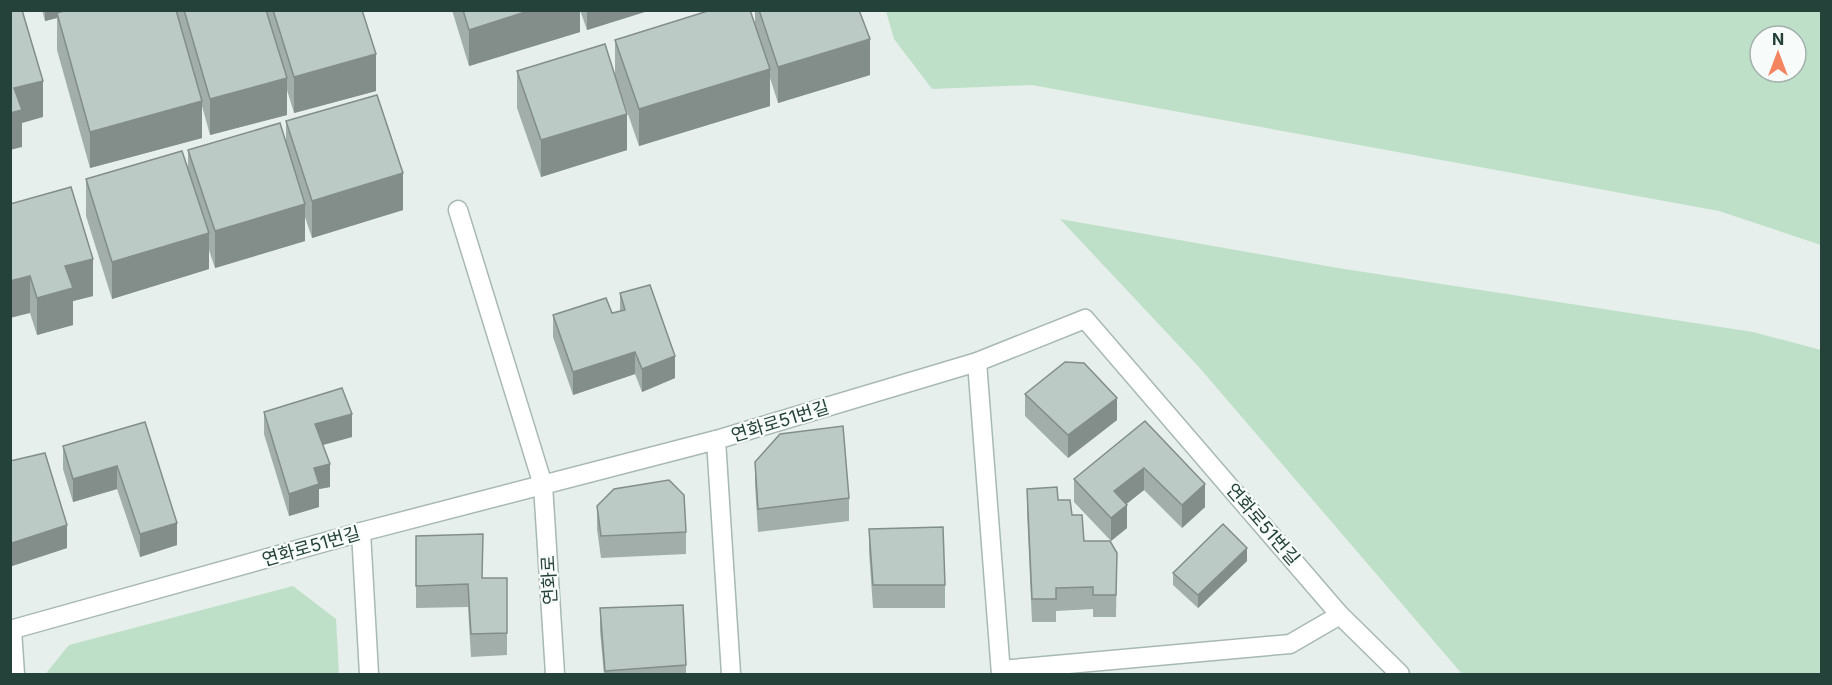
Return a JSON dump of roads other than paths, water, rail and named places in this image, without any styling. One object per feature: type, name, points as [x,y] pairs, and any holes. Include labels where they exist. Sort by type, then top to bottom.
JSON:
[{"type":"street","name":"연화로","points":[[458,210],[543,485],[555,675]]},
{"type":"street","name":"연화로51번길","points":[[11,630],[361,532],[716,440],[977,362],[1086,319],[1340,615],[1400,675]]},
{"type":"street","points":[[977,362],[1001,672],[1290,644],[1340,615]]},
{"type":"street","points":[[716,440],[731,675]]},
{"type":"street","points":[[361,532],[369,675]]},
{"type":"street","points":[[11,630],[15,675]]}]
